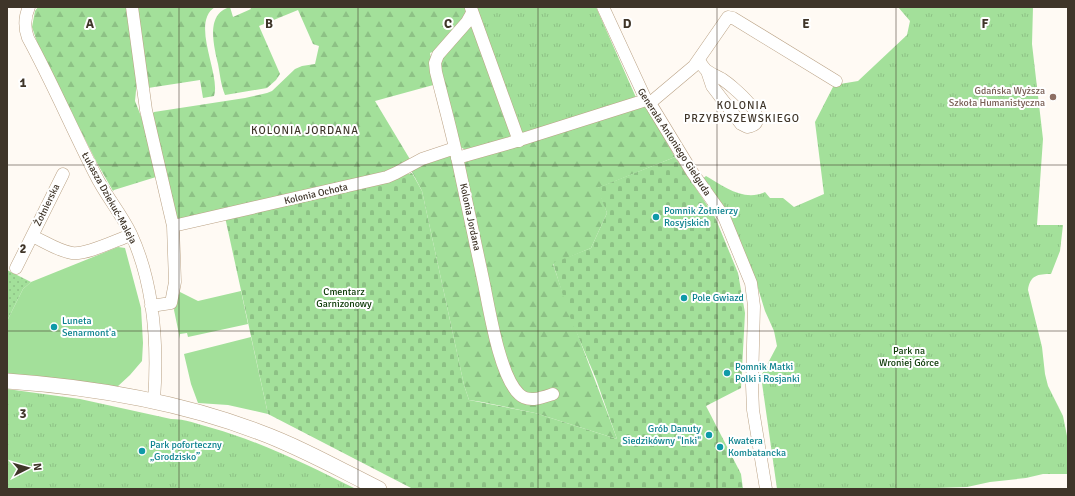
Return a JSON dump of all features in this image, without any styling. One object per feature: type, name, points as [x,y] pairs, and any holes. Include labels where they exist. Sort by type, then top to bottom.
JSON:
[{"type":"street","name":"Łukasza Dziekuć-Maleja","points":[[29,7],[25,25],[28,38],[96,176],[124,221],[139,254],[151,306],[156,352],[154,401]]},
{"type":"street","points":[[132,7],[146,110],[173,226],[175,282],[171,303],[151,306]]},
{"type":"street","name":"Generała Antoniego Giełguda","points":[[603,7],[648,102],[692,172],[724,217],[751,283],[754,306],[752,385],[753,410],[766,489]]},
{"type":"street","name":"Kolonia Jordana","points":[[471,10],[519,141]]},
{"type":"street","name":"Kolonia Jordana","points":[[471,10],[467,22],[438,55],[435,63],[436,72],[456,153],[487,299],[505,372],[511,384],[520,395],[529,399],[542,398],[553,394]]},
{"type":"street","points":[[519,141],[648,102],[694,66],[728,17],[733,18],[836,82]]},
{"type":"street","points":[[698,60],[707,71],[712,86],[741,124],[747,127],[754,125],[757,122],[757,114],[752,106],[723,80],[707,71]]},
{"type":"street","name":"Kolonia Ochota","points":[[173,226],[387,177],[422,159],[519,141]]},
{"type":"street","name":"Żołnierska","points":[[16,268],[63,174]]},
{"type":"street","name":"Żołnierska","points":[[32,236],[64,251],[76,253],[87,251],[131,235]]},
{"type":"street","points":[[7,381],[78,387],[154,401],[204,414],[259,432],[289,444],[379,489]]},
{"type":"green space","points":[[38,7],[128,7],[138,70],[135,101],[148,134],[156,177],[113,191],[97,163],[39,48],[32,27],[35,11]]},
{"type":"green space","points":[[134,7],[215,7],[208,15],[205,25],[208,49],[214,75],[214,96],[203,98],[200,80],[148,88]]},
{"type":"green space","points":[[230,7],[233,17],[251,9],[250,7],[468,7],[469,12],[435,51],[430,53],[437,84],[375,101],[411,161],[395,171],[175,222],[152,114],[154,112],[245,98],[267,93],[272,91],[295,69],[302,66],[315,64],[319,46],[313,44],[298,10],[259,26],[280,74],[276,80],[267,88],[225,95],[213,40],[213,31],[217,16],[222,11]]},
{"type":"green space","points":[[473,7],[596,7],[638,102],[520,138]]},
{"type":"green space","name":"Park na Wroniej Górce","points":[[898,7],[1033,7],[1032,44],[1043,139],[1037,225],[1063,225],[1060,251],[1051,274],[1035,276],[1029,285],[1028,290],[1042,347],[1048,386],[1063,416],[1068,441],[1068,474],[1043,474],[967,487],[904,489],[777,489],[761,376],[777,346],[774,331],[765,311],[754,275],[731,224],[701,180],[706,176],[734,192],[742,194],[757,195],[765,192],[770,198],[783,198],[794,207],[824,194],[815,122],[834,85],[858,81],[907,35],[910,21]]},
{"type":"green space","points":[[472,18],[514,138],[468,151],[456,144],[438,66],[448,46]]},
{"type":"green space","points":[[643,106],[649,110],[675,157],[598,188],[607,213],[591,248],[553,264],[617,439],[535,413],[469,400],[464,385],[422,191],[412,172],[414,166],[452,152],[455,163]]},
{"type":"green space","name":"Cmentarz Garnizonowy","points":[[675,157],[715,217],[738,273],[745,313],[741,388],[706,406],[741,474],[743,489],[413,489],[268,414],[225,217],[412,173],[422,191],[464,385],[469,400],[535,413],[617,439],[596,379],[568,312],[553,263],[591,248],[607,213],[597,188]]},
{"type":"green space","points":[[118,247],[125,248],[141,308],[143,343],[142,361],[130,375],[117,387],[7,374],[7,321],[23,289],[31,282]]},
{"type":"green space","points":[[7,270],[31,282],[23,289],[7,321]]},
{"type":"green space","points":[[241,291],[248,324],[188,337],[187,333],[180,334],[180,339],[174,310],[180,292],[198,301]]},
{"type":"green space","points":[[251,337],[268,414],[228,405],[198,403],[191,384],[184,354]]},
{"type":"green space","name":"Park poforteczny „Grodzisko”","points":[[7,389],[80,399],[171,419],[197,423],[267,447],[356,489],[7,489]]},
{"type":"place","name":"Gdańska Wyższa Szkoła Humanistyczna","points":[[1053,97]]},
{"type":"place","name":"Pomnik Żołnierzy Rosyjskich","points":[[656,217]]},
{"type":"place","name":"Pole Gwiazd","points":[[684,298]]},
{"type":"place","name":"Luneta Senarmont'a","points":[[54,327]]},
{"type":"place","name":"Pomnik Matki Polki i Rosjanki","points":[[727,373]]},
{"type":"place","name":"Grób Danuty Siedzikówny \"Inki\"","points":[[709,435]]},
{"type":"place","name":"Kwatera Kombatancka","points":[[720,447]]},
{"type":"place","name":"Park poforteczny „Grodzisko”","points":[[142,451]]},
{"type":"district","name":"KOLONIA PRZYBYSZEWSKIEGO","points":[[742,111]]},
{"type":"district","name":"KOLONIA JORDANA","points":[[305,130]]}]
